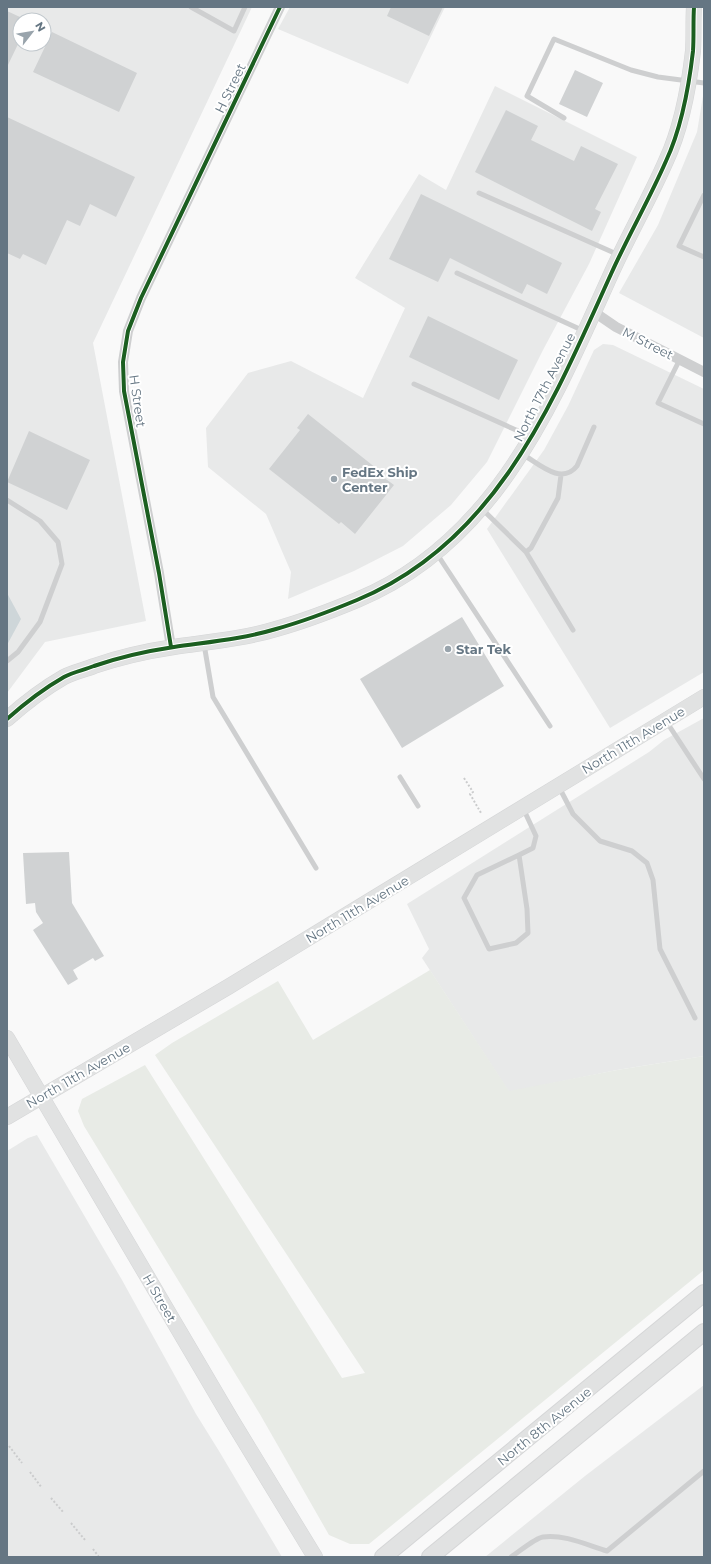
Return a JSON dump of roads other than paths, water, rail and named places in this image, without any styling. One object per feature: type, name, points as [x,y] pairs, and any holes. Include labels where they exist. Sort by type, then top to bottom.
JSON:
[{"type":"main road","name":"North 8th Avenue","points":[[384,1557],[704,1293]]},
{"type":"main road","points":[[430,1557],[704,1332]]},
{"type":"street","name":"H Street","points":[[171,647],[158,565],[124,391],[123,362],[128,331],[140,298],[280,7]]},
{"type":"street","name":"North 17th Avenue","points":[[171,647],[204,643],[275,630],[358,600],[402,577],[436,553],[463,529],[497,489],[530,439],[546,411],[667,160],[676,134],[688,81],[693,50],[694,7]]},
{"type":"street","name":"M Street","points":[[594,312],[616,327],[704,372]]},
{"type":"street","points":[[7,719],[34,696],[65,676],[129,656],[171,647]]},
{"type":"street","name":"North 11th Avenue","points":[[7,1117],[228,987],[704,697]]},
{"type":"street","name":"H Street","points":[[7,1038],[231,1419],[315,1557]]},
{"type":"lane","points":[[191,7],[234,31],[245,7]]},
{"type":"lane","points":[[564,118],[526,96],[554,39],[631,70],[658,77],[704,83]]},
{"type":"lane","points":[[479,193],[620,255]]},
{"type":"lane","points":[[704,195],[679,246],[704,257]]},
{"type":"lane","points":[[457,273],[585,331]]},
{"type":"lane","points":[[680,360],[658,403],[704,424]]},
{"type":"lane","points":[[414,384],[516,430],[530,439]]},
{"type":"lane","points":[[521,453],[554,473],[561,475],[572,471],[577,466],[594,427]]},
{"type":"lane","points":[[526,552],[531,548],[558,498],[561,475]]},
{"type":"lane","points":[[7,500],[40,521],[58,542],[62,564],[40,622],[18,652],[7,661]]},
{"type":"lane","points":[[481,508],[526,552],[573,630]]},
{"type":"lane","points":[[436,553],[550,726]]},
{"type":"lane","points":[[204,643],[213,697],[316,868]]},
{"type":"lane","points":[[665,720],[704,779]]},
{"type":"lane","points":[[400,777],[418,806]]},
{"type":"lane","points":[[558,786],[573,814],[600,841],[632,851],[647,863],[653,880],[660,949],[695,1018]]},
{"type":"lane","points":[[519,855],[527,909],[528,933],[516,943],[489,949],[464,898],[477,875],[533,848],[536,836],[523,807]]},
{"type":"lane","points":[[512,1557],[542,1537],[557,1537],[577,1541],[607,1551],[704,1471]]},
{"type":"place","name":"FedEx Ship Center","points":[[334,479]]},
{"type":"place","name":"Star Tek","points":[[448,649]]}]
